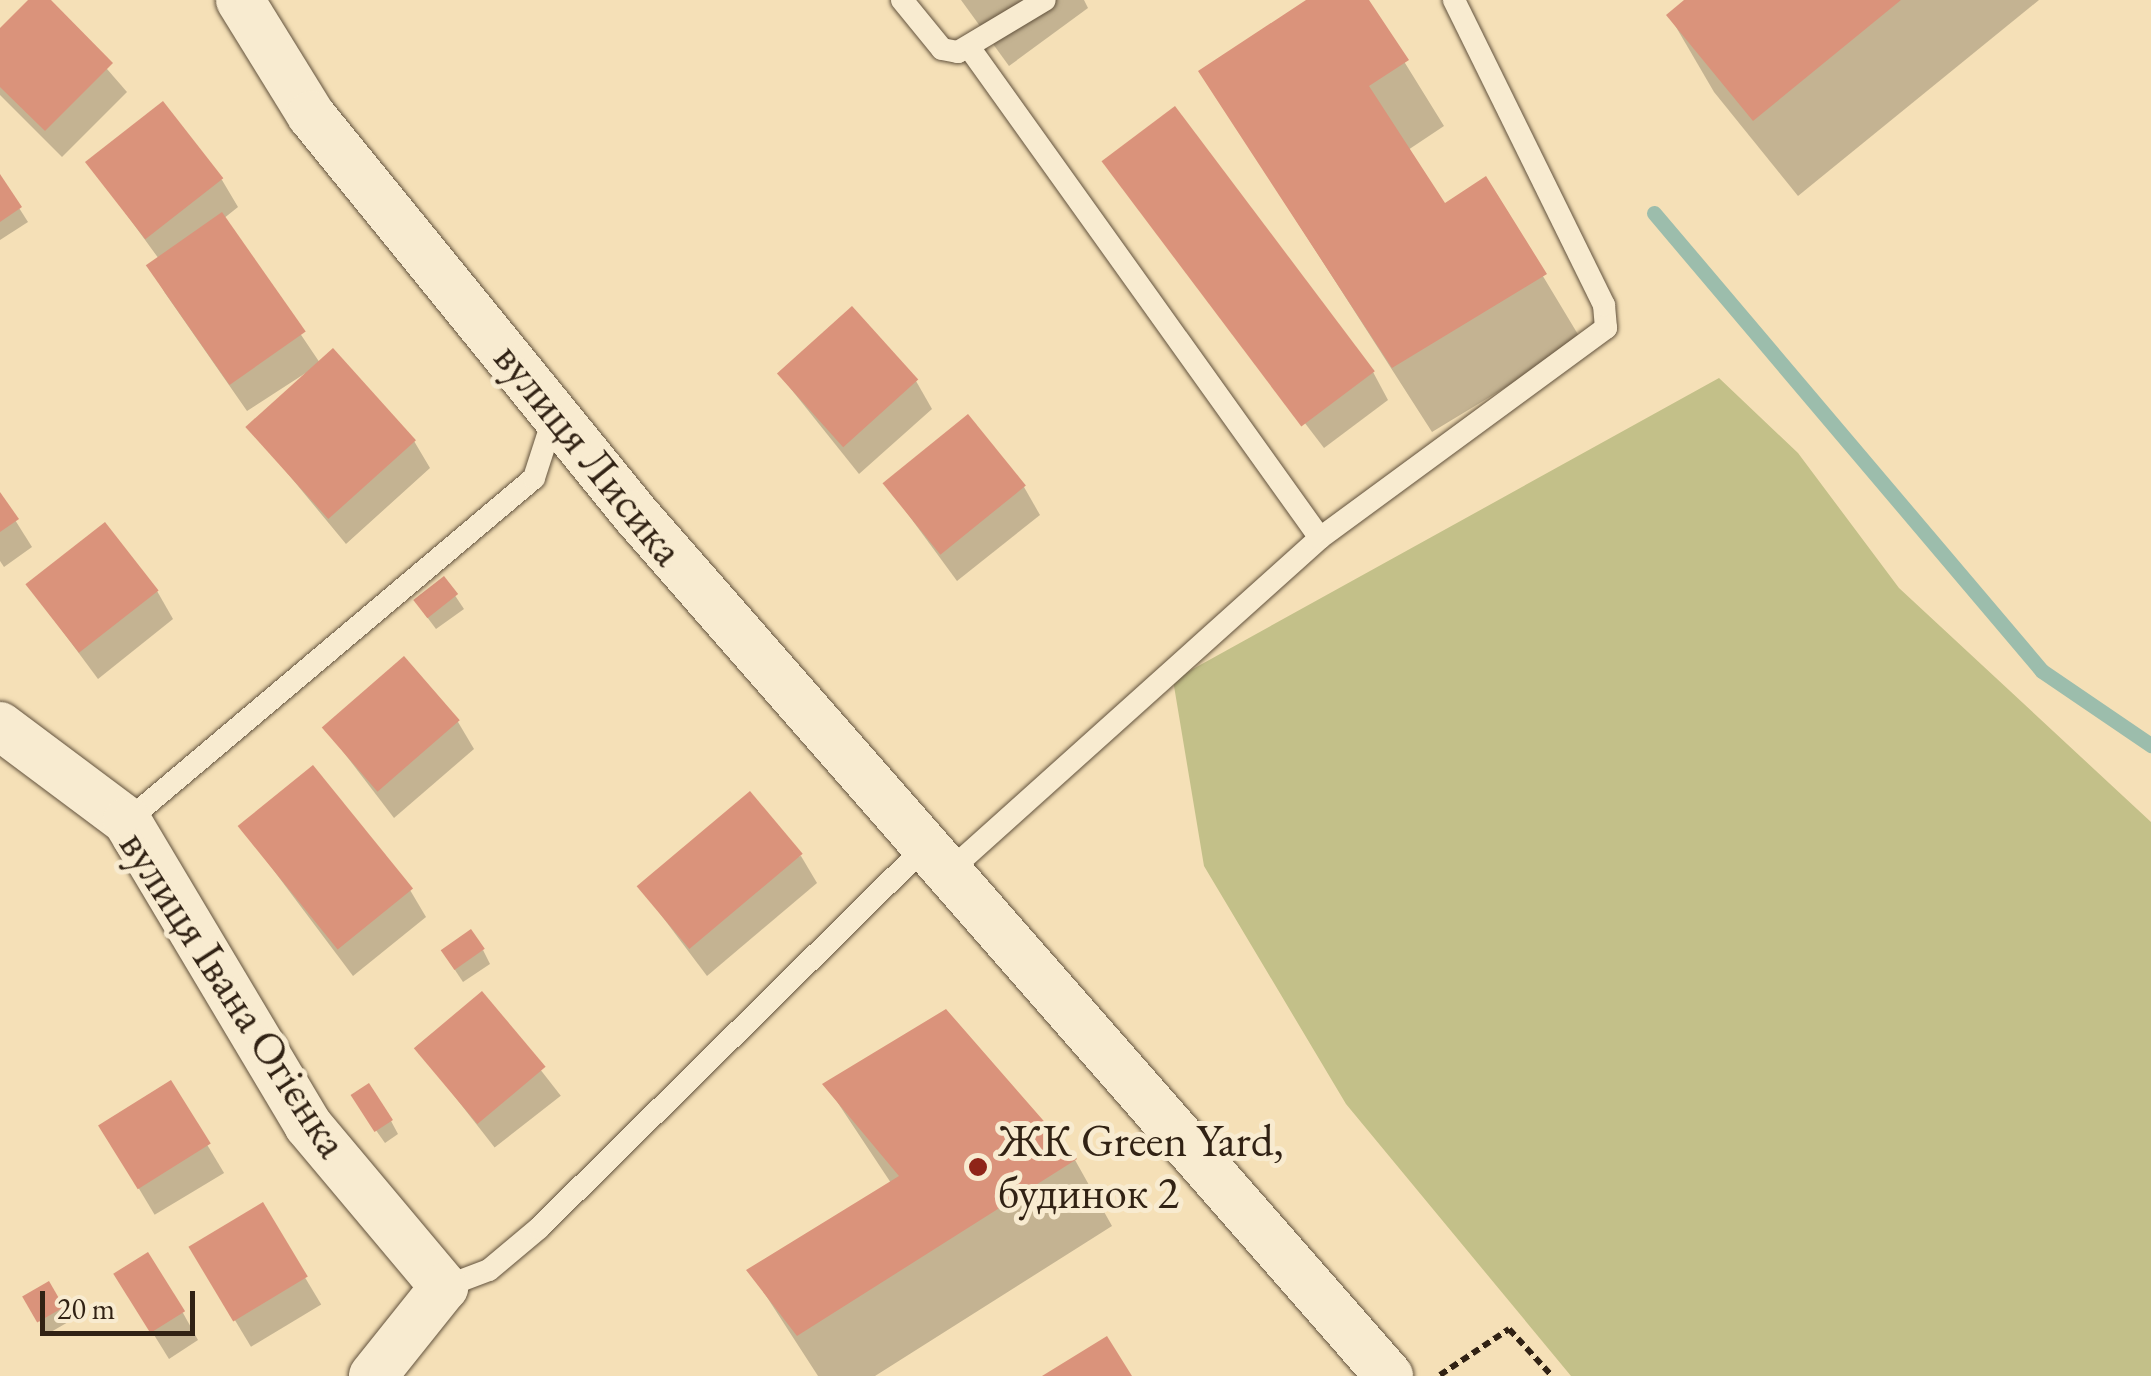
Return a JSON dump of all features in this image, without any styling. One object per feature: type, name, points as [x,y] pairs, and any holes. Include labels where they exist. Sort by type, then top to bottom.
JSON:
[{"type":"street","name":"вулиця Лисика","points":[[240,0],[311,115],[554,410],[943,871],[1389,1376]]},
{"type":"street","name":"вулиця Івана Огієнка","points":[[0,726],[127,820],[308,1125],[444,1288]]},
{"type":"street","points":[[373,1376],[444,1288]]},
{"type":"lane","points":[[902,0],[942,49],[971,50],[1045,0]]},
{"type":"lane","points":[[444,1288],[490,1270],[1320,538],[1606,328],[1604,305],[1454,0]]},
{"type":"lane","points":[[971,50],[1320,538]]},
{"type":"lane","points":[[127,820],[534,478],[554,410]]},
{"type":"path","points":[[1438,1376],[1509,1329],[1552,1376]]},
{"type":"shaded area","points":[[1719,378],[1798,453],[1899,588],[2151,822],[2151,1376],[1571,1376],[1346,1104],[1204,866],[1173,680]]},
{"type":"building","points":[[28,0],[51,0],[113,63],[45,131],[0,87],[0,28]]},
{"type":"building","points":[[1306,0],[1369,0],[1409,60],[1369,86],[1445,203],[1486,176],[1547,274],[1392,368],[1198,71]]},
{"type":"building","points":[[1684,0],[1901,0],[1753,121],[1666,15]]},
{"type":"building","points":[[163,101],[223,178],[145,239],[85,162]]},
{"type":"building","points":[[1175,106],[1375,371],[1301,427],[1102,161]]},
{"type":"building","points":[[0,174],[22,207],[0,222]]},
{"type":"building","points":[[222,212],[306,332],[230,385],[146,265]]},
{"type":"building","points":[[852,306],[918,380],[843,447],[777,374]]},
{"type":"building","points":[[333,348],[416,440],[328,519],[245,427]]},
{"type":"building","points":[[968,414],[1026,485],[940,555],[883,483]]},
{"type":"building","points":[[0,492],[19,519],[0,532]]},
{"type":"building","points":[[105,522],[159,591],[79,653],[25,584]]},
{"type":"building","points":[[444,576],[458,594],[427,618],[413,600]]},
{"type":"building","points":[[404,656],[460,720],[378,792],[322,728]]},
{"type":"building","points":[[313,765],[413,889],[338,950],[238,826]]},
{"type":"building","points":[[750,791],[803,854],[689,949],[637,886]]},
{"type":"building","points":[[471,929],[485,949],[454,970],[441,950]]},
{"type":"building","points":[[482,991],[546,1067],[477,1124],[414,1048]]},
{"type":"building","name":"ЖК Green Yard, будинок 2","points":[[946,1009],[1077,1159],[797,1336],[746,1270],[899,1176],[822,1084]]},
{"type":"building","points":[[171,1080],[211,1144],[138,1189],[98,1126]]},
{"type":"building","points":[[369,1083],[393,1120],[375,1132],[351,1095]]},
{"type":"building","points":[[263,1202],[308,1277],[233,1321],[188,1247]]},
{"type":"building","points":[[148,1252],[185,1311],[150,1333],[113,1274]]},
{"type":"building","points":[[49,1281],[64,1307],[37,1322],[22,1296]]},
{"type":"building","points":[[1107,1336],[1132,1376],[1042,1376]]},
{"type":"waterway","points":[[1654,213],[2042,671],[2151,745]]},
{"type":"place","name":"ЖК Green Yard, будинок 2","points":[[978,1167]]}]
